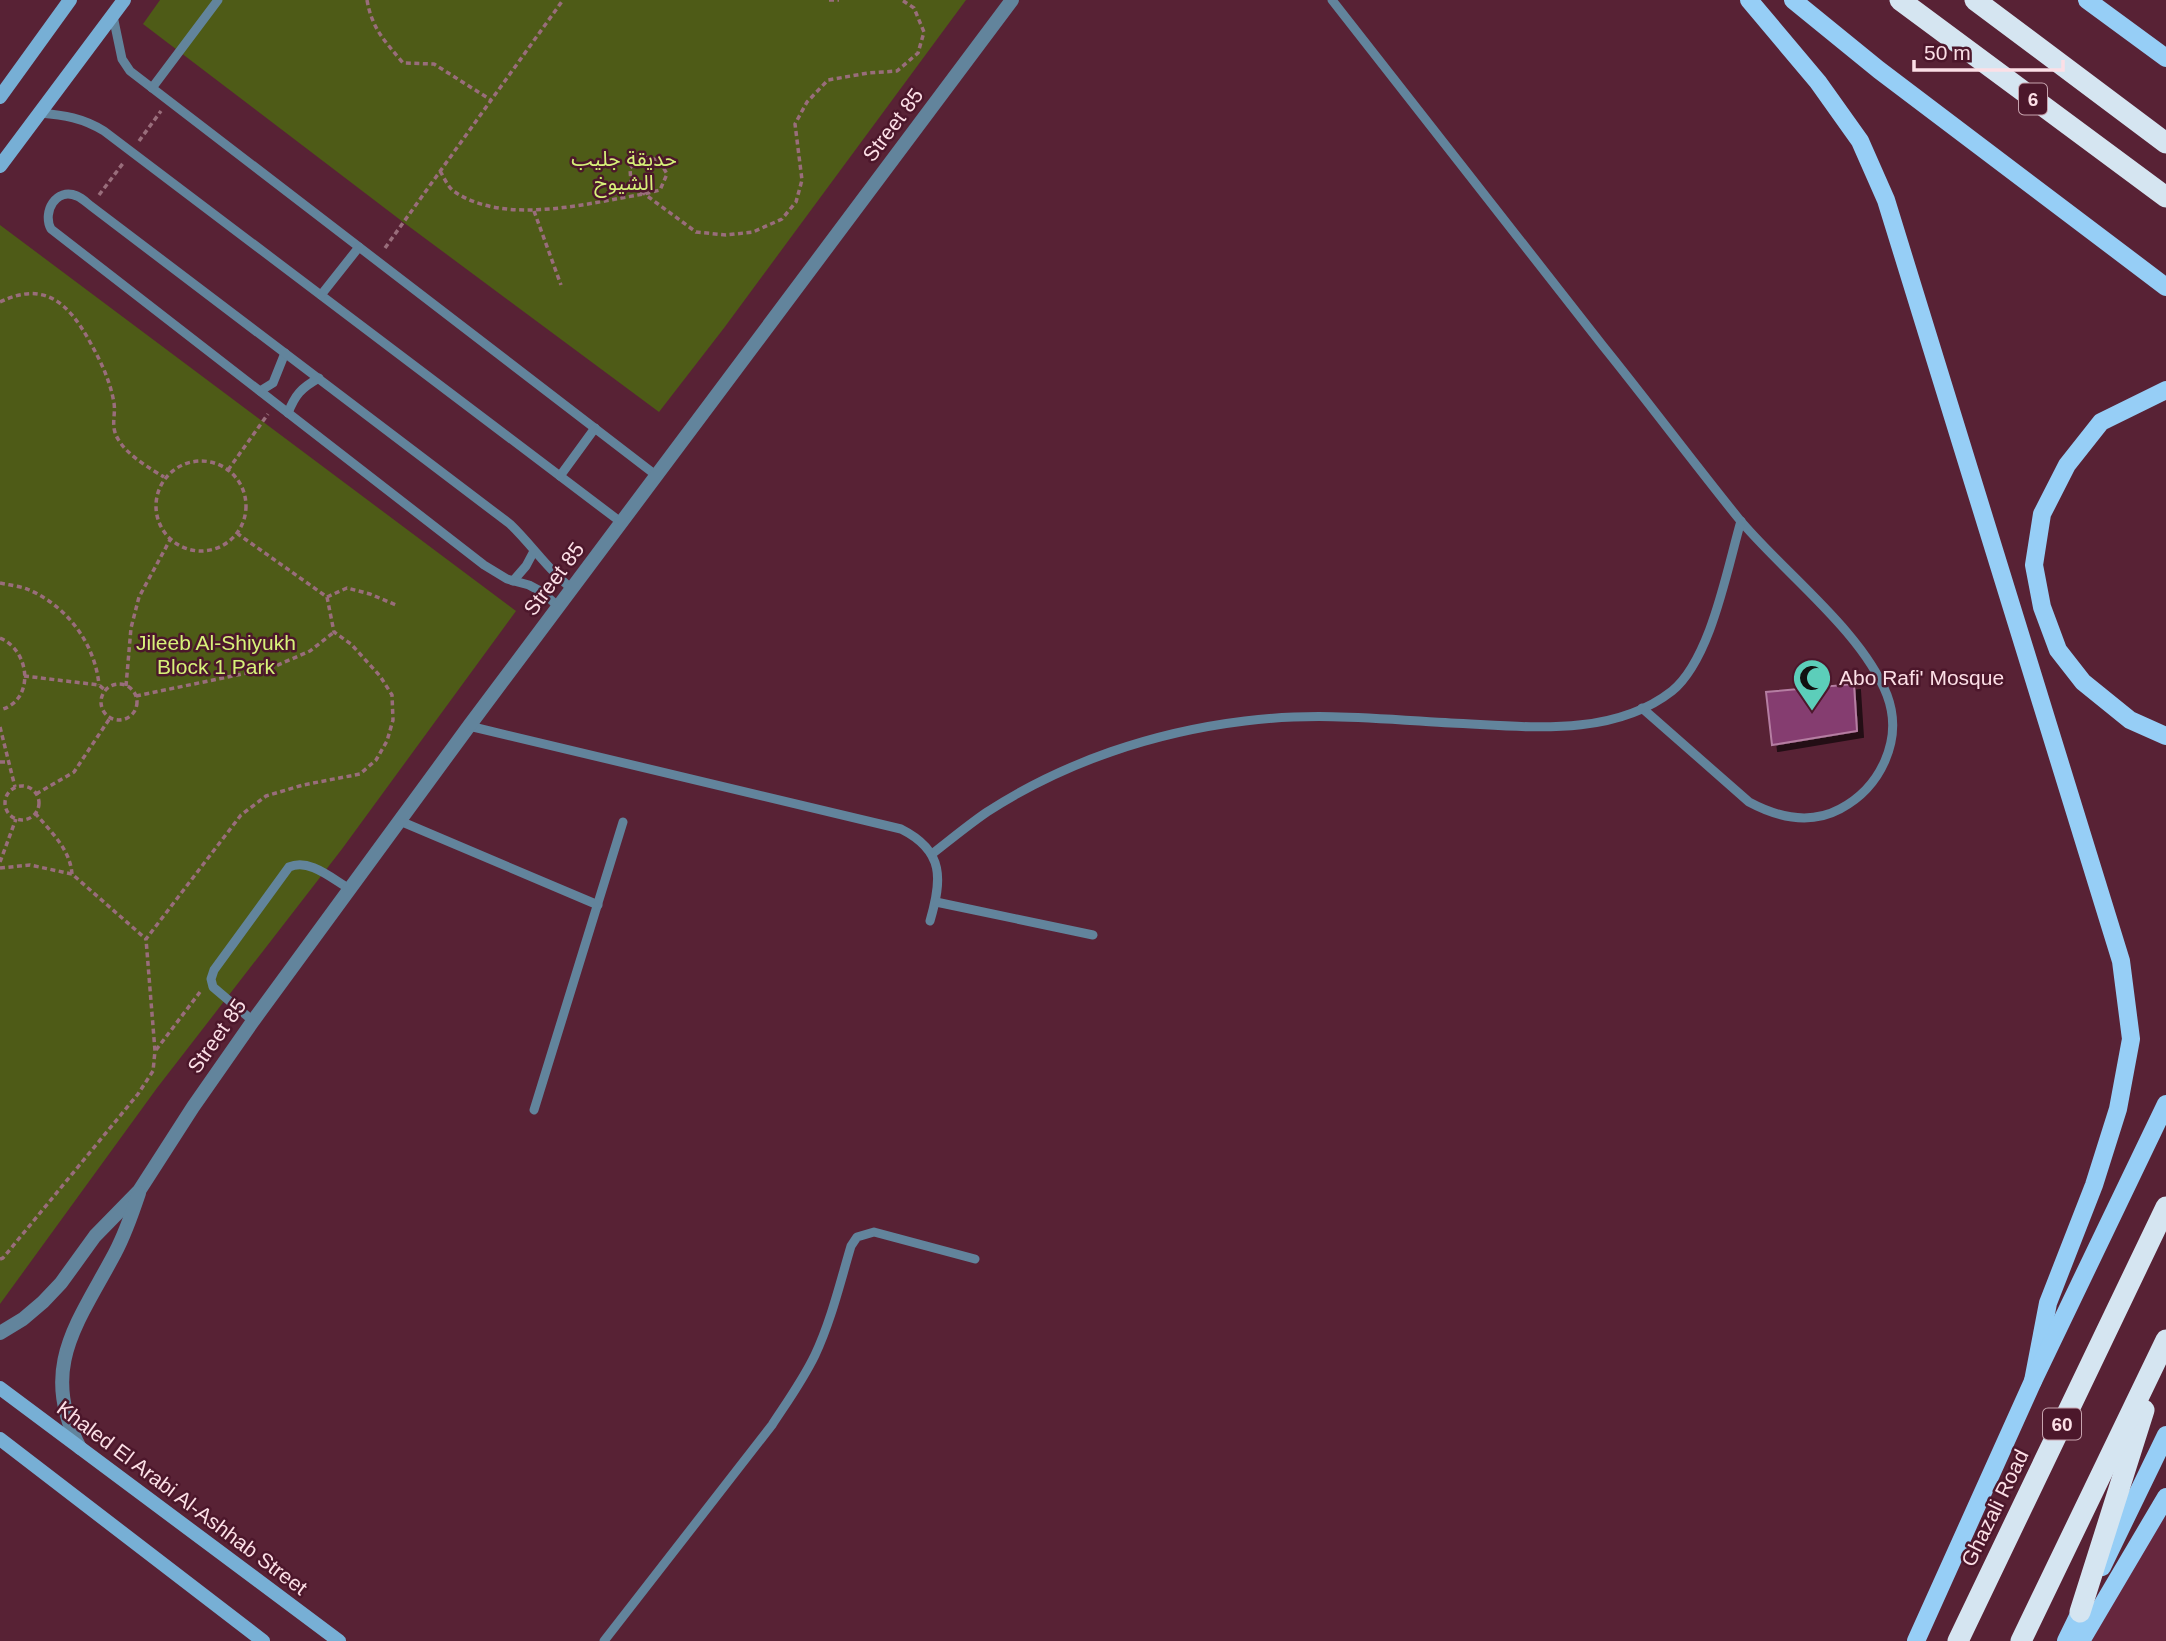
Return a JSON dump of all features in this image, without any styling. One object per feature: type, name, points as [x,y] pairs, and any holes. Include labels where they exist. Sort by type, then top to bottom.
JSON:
[{"type":"highway","name":"6","points":[[1900,0],[2166,197]]},
{"type":"highway","name":"6","points":[[1975,0],[2166,143]]},
{"type":"highway","name":"Ghazali Road","points":[[1958,1641],[2166,1207]]},
{"type":"highway","points":[[2080,1612],[2166,1341]]},
{"type":"highway","points":[[2021,1641],[2166,1341]]},
{"type":"main road","points":[[0,96],[70,0]]},
{"type":"main road","points":[[0,166],[124,0]]},
{"type":"main road","points":[[1749,0],[1818,82],[1860,141],[1886,200],[2121,961],[2131,1039],[2118,1109],[2094,1185],[2048,1303],[2033,1381]]},
{"type":"main road","points":[[1793,0],[1879,70],[2166,287]]},
{"type":"main road","points":[[2087,0],[2166,58]]},
{"type":"main road","points":[[2166,390],[2101,422],[2067,466],[2042,514],[2034,565],[2042,607],[2057,650],[2083,682],[2130,720],[2166,736]]},
{"type":"main road","points":[[1916,1641],[2033,1381],[2166,1104]]},
{"type":"main road","name":"Khaled El Arabi Al-Ashhab Street","points":[[0,1388],[339,1641]]},
{"type":"main road","points":[[2066,1641],[2166,1435]]},
{"type":"main road","points":[[0,1438],[263,1641]]},
{"type":"main road","points":[[2081,1641],[2166,1497]]},
{"type":"main road","points":[[250,1631],[269,1641]]},
{"type":"street","name":"Street 85","points":[[0,1333],[43,1302],[61,1283],[95,1236],[139,1191],[253,1021],[469,726],[1012,0]]},
{"type":"street","name":"Street 85","points":[[80,1448],[68,1425],[62,1400],[62,1374],[77,1325],[130,1222],[139,1191]]},
{"type":"lane","points":[[152,88],[218,0]]},
{"type":"lane","points":[[1332,0],[1741,521],[1841,627],[1874,670],[1888,696],[1892,742],[1885,764],[1873,783],[1857,799],[1837,811],[1815,817],[1792,818],[1769,813],[1749,802],[1642,708]]},
{"type":"lane","points":[[113,16],[122,59],[130,71],[657,476]]},
{"type":"lane","points":[[40,113],[73,117],[104,131],[622,523]]},
{"type":"lane","points":[[559,607],[536,588],[513,581],[484,565],[51,229],[47,222],[47,212],[57,198],[67,194],[78,196],[285,353],[510,524],[554,575],[572,589]]},
{"type":"lane","points":[[321,295],[359,247]]},
{"type":"lane","points":[[260,391],[273,383],[285,353]]},
{"type":"lane","points":[[288,413],[296,394],[304,386],[319,379]]},
{"type":"lane","points":[[560,476],[595,428]]},
{"type":"lane","points":[[932,854],[986,813],[1046,779],[1109,752],[1176,733],[1245,721],[1315,716],[1556,727],[1600,723],[1642,708],[1674,690],[1697,661],[1711,626],[1741,521]]},
{"type":"lane","points":[[513,581],[534,551]]},
{"type":"lane","points":[[469,726],[901,829],[923,843],[938,868],[939,883],[930,921]]},
{"type":"lane","points":[[400,821],[598,905]]},
{"type":"lane","points":[[534,1110],[623,822]]},
{"type":"lane","points":[[253,1021],[213,987],[211,979],[214,970],[289,867],[307,863],[350,889]]},
{"type":"lane","points":[[936,902],[1093,935]]},
{"type":"lane","points":[[604,1641],[772,1425],[795,1391],[815,1355],[851,1246],[857,1237],[874,1232],[975,1259]]},
{"type":"path","points":[[367,0],[377,33],[404,63],[434,64],[491,100]]},
{"type":"path","points":[[376,260],[564,0]]},
{"type":"path","points":[[829,0],[839,0]]},
{"type":"path","points":[[440,171],[453,191],[487,206],[534,211],[645,194],[660,190],[667,174],[659,160],[643,157],[630,168],[631,184],[645,194],[696,232],[726,235],[753,232],[782,219],[796,202],[802,180],[795,124],[807,102],[828,80],[897,71],[918,53],[924,32],[914,9],[902,0]]},
{"type":"path","points":[[534,211],[561,285]]},
{"type":"path","points":[[0,302],[16,294],[48,296],[68,307],[105,368],[115,406],[112,425],[119,441],[146,466],[165,477]]},
{"type":"path","points":[[228,470],[275,404]]},
{"type":"path","points":[[188,461],[217,462],[228,470],[240,480],[248,507],[238,534],[215,550],[186,549],[163,532],[155,504],[165,477],[188,461]]},
{"type":"path","points":[[0,1259],[12,1248],[138,1094],[153,1072],[155,1051],[145,939],[241,815],[266,796],[303,785],[360,774],[376,760],[387,741],[393,720],[391,695],[380,676],[351,644],[334,632],[327,597],[238,534]]},
{"type":"path","points":[[126,686],[131,628],[139,597],[172,538]]},
{"type":"path","points":[[0,583],[26,589],[58,607],[82,635],[97,668],[99,684],[106,691]]},
{"type":"path","points":[[327,597],[347,588],[370,594],[396,606]]},
{"type":"path","points":[[136,695],[271,668],[310,651],[334,632]]},
{"type":"path","points":[[0,638],[12,643],[25,664],[23,689],[8,708],[0,710]]},
{"type":"path","points":[[24,676],[99,684]]},
{"type":"path","points":[[112,686],[126,686],[136,695],[134,713],[127,719],[110,718],[103,710],[101,700],[112,686]]},
{"type":"path","points":[[36,794],[74,772],[110,718]]},
{"type":"path","points":[[0,726],[15,787]]},
{"type":"path","points":[[0,762],[9,762]]},
{"type":"path","points":[[27,786],[36,794],[39,804],[35,813],[27,819],[16,819],[2,806],[6,795],[15,787],[27,786]]},
{"type":"path","points":[[35,813],[64,848],[71,861],[72,874]]},
{"type":"path","points":[[0,862],[16,819]]},
{"type":"path","points":[[0,868],[30,865],[72,874],[145,939]]},
{"type":"path","points":[[155,1051],[189,1005]]},
{"type":"shaded area","points":[[2166,1497],[2166,1641],[2081,1641]]},
{"type":"green space","name":"حديقة جليب الشيوخ","points":[[160,0],[966,0],[659,412],[143,24]]},
{"type":"green space","name":"Jileeb Al-Shiyukh Block 1 Park","points":[[0,225],[516,611],[342,849],[157,1088],[0,1304]]},
{"type":"building","name":"Abo Rafi' Mosque","points":[[1854,684],[1857,731],[1772,745],[1766,692]]},
{"type":"place","name":"Abo Rafi' Mosque","points":[[1812,712]]}]
